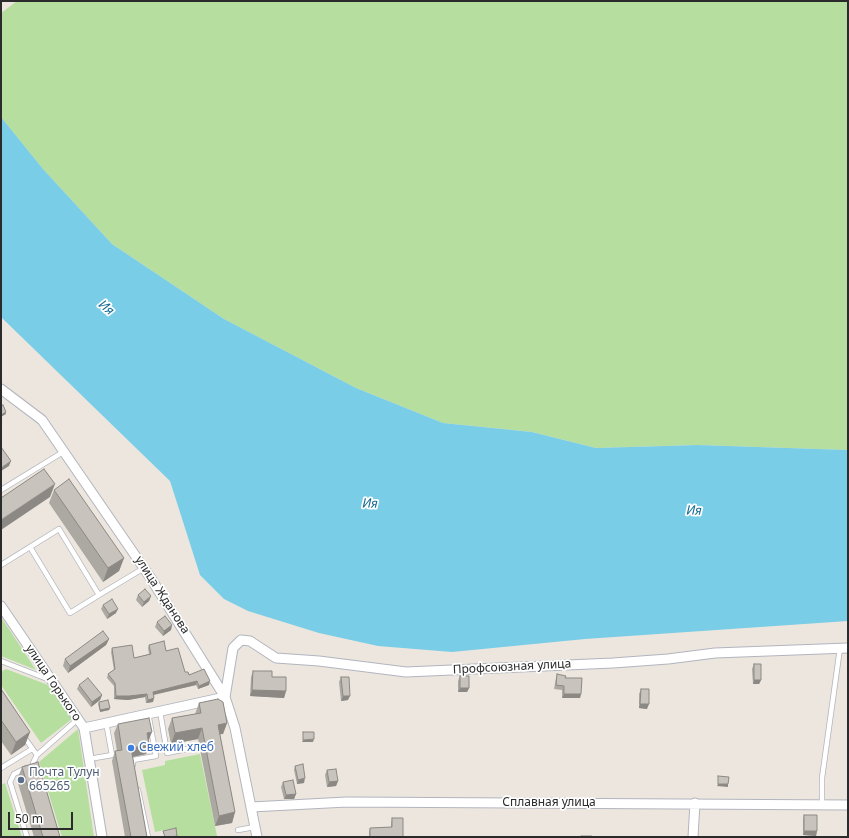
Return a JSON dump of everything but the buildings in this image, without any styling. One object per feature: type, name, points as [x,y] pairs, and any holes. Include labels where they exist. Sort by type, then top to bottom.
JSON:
[{"type":"street","name":"улица Жданова","points":[[1,389],[22,403],[42,420],[144,568],[199,653],[225,697],[236,728],[257,837]]},
{"type":"street","name":"улица Горького","points":[[1,606],[84,728],[102,837]]},
{"type":"street","name":"Профсоюзная улица","points":[[225,697],[233,648],[241,640],[250,641],[276,658],[319,661],[406,672],[613,663],[668,659],[715,653],[844,648]]},
{"type":"street","points":[[84,728],[160,710],[225,697]]},
{"type":"street","name":"Сплавная улица","points":[[251,807],[347,802],[848,805]]},
{"type":"street","points":[[693,837],[695,803]]},
{"type":"lane","points":[[1,490],[63,452]]},
{"type":"lane","points":[[1,565],[59,529],[99,595]]},
{"type":"lane","points":[[30,547],[70,613],[144,568]]},
{"type":"lane","points":[[822,804],[822,778],[844,648]]},
{"type":"lane","points":[[1,661],[52,681]]},
{"type":"lane","points":[[160,710],[167,753],[187,749]]},
{"type":"lane","points":[[134,768],[132,760],[156,756],[148,713]]},
{"type":"lane","points":[[27,837],[10,782],[14,774],[33,763],[37,755],[78,719]]},
{"type":"lane","points":[[89,759],[112,755],[106,722]]},
{"type":"lane","points":[[19,729],[37,755]]},
{"type":"lane","points":[[1,768],[32,749]]},
{"type":"lane","points":[[33,763],[38,778]]},
{"type":"lane","points":[[137,783],[148,837]]},
{"type":"lane","points":[[238,830],[255,827]]},
{"type":"green space","points":[[17,1],[848,1],[848,450],[698,445],[596,448],[532,432],[443,423],[356,388],[224,319],[112,244],[43,169],[1,117],[1,13]]},
{"type":"green space","points":[[1,617],[36,670],[1,656]]},
{"type":"green space","points":[[6,669],[48,685],[72,719],[41,743],[1,685],[1,672]]},
{"type":"green space","points":[[78,729],[94,837],[62,837],[39,762]]},
{"type":"green space","points":[[200,754],[217,836],[177,837],[175,828],[155,832],[142,770],[165,765],[165,761]]},
{"type":"green space","points":[[5,783],[22,837],[1,837],[1,785]]},
{"type":"water","name":"Ия","points":[[1,117],[43,169],[112,244],[224,319],[356,388],[443,423],[532,432],[596,448],[698,445],[848,450],[848,621],[585,639],[452,652],[378,646],[319,633],[248,611],[224,599],[200,575],[170,481],[1,317]]},
{"type":"place","name":"Свежий хлеб","points":[[131,748]]},
{"type":"place","name":"Почта Тулун 665265","points":[[21,780]]}]
